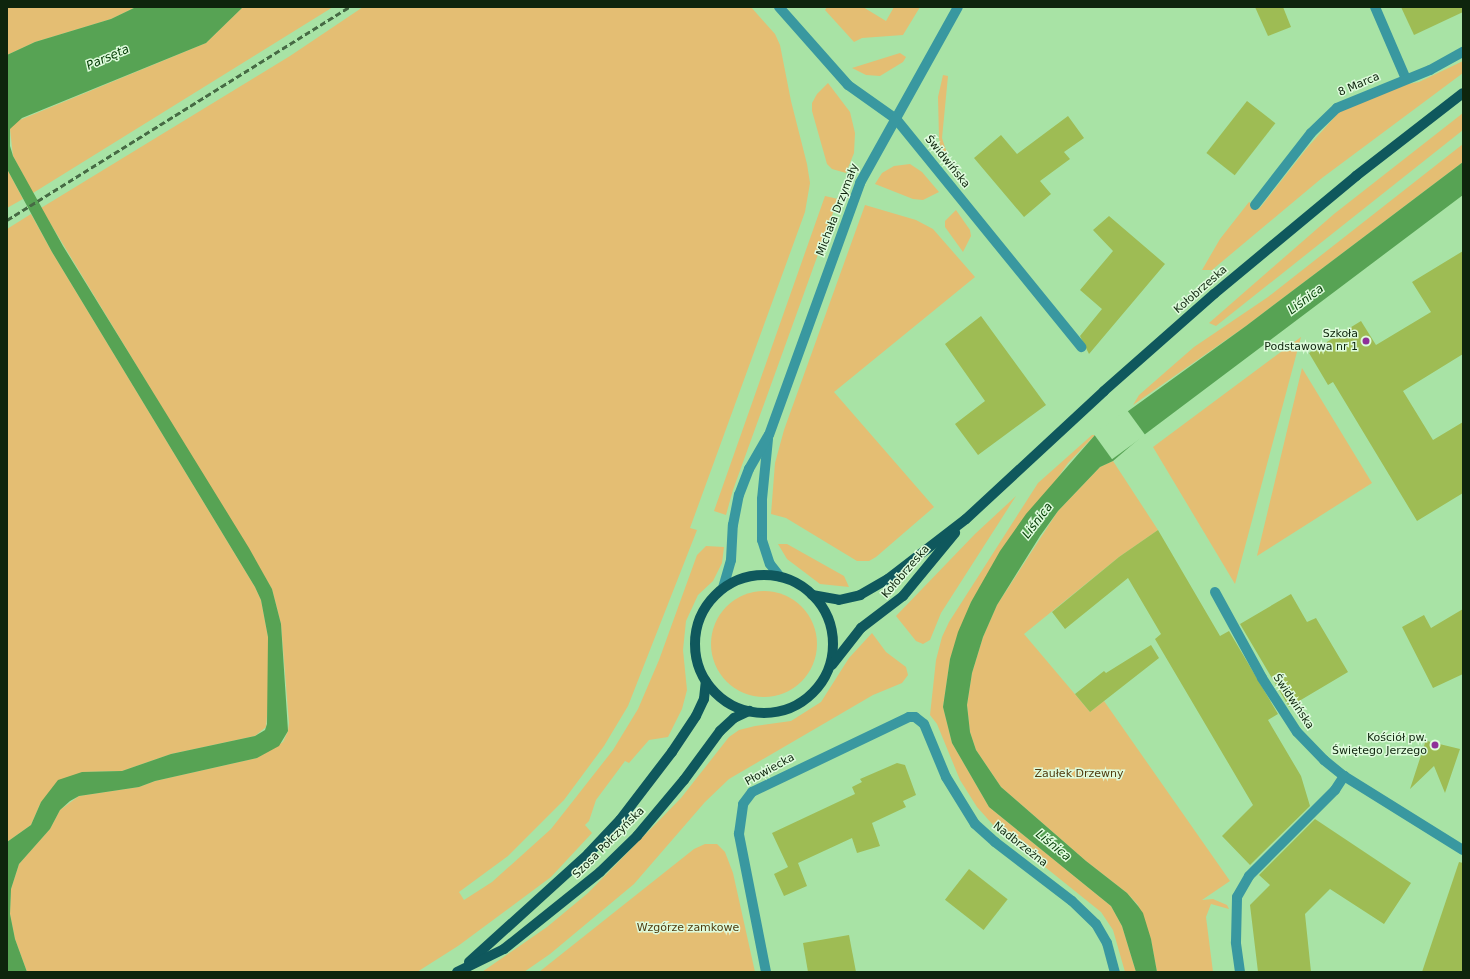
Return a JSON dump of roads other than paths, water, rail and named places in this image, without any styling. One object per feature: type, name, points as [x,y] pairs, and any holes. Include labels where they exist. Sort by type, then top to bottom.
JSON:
[{"type":"main road","name":"Kołobrzeska","points":[[812,595],[839,600],[860,595],[888,579],[966,519],[1104,391],[1214,294],[1356,176],[1463,93]]},
{"type":"main road","name":"Kołobrzeska","points":[[827,671],[861,628],[886,612],[904,596],[966,519]]},
{"type":"main road","points":[[750,576],[780,577],[803,587],[821,606],[831,630],[833,644],[827,671],[812,693],[795,705],[776,712],[749,711],[724,700],[706,681],[699,668],[695,639],[704,610],[723,588],[750,576]]},
{"type":"main road","name":"Szosa Połczyńska","points":[[460,970],[588,854],[620,820],[672,752],[696,716],[704,699],[706,681]]},
{"type":"main road","name":"Szosa Połczyńska","points":[[460,970],[504,949],[600,872],[637,836],[670,797],[720,731],[734,718],[749,711]]},
{"type":"street","name":"Świdwińska","points":[[779,7],[848,84],[896,119],[1081,347]]},
{"type":"street","name":"Michała Drzymały","points":[[723,588],[731,560],[734,520],[739,494],[749,469],[769,435],[857,189],[867,167],[896,119],[958,7]]},
{"type":"street","points":[[1375,7],[1406,79]]},
{"type":"street","name":"8 Marca","points":[[1255,205],[1311,133],[1337,108],[1406,79],[1463,52]]},
{"type":"street","name":"Michała Drzymały","points":[[769,435],[762,499],[762,540],[770,564],[780,577]]},
{"type":"street","name":"Świdwińska","points":[[1215,592],[1262,678],[1297,732],[1324,760],[1344,776],[1463,850]]},
{"type":"street","name":"Płowiecka","points":[[766,972],[740,834],[740,816],[747,797],[799,768],[902,719],[915,717],[924,724]]},
{"type":"street","name":"Nadbrzeżna","points":[[924,724],[946,777],[975,824],[995,842],[1072,901],[1096,924],[1107,943],[1115,972]]},
{"type":"street","points":[[1240,972],[1236,942],[1237,897],[1249,876],[1335,790],[1344,776]]},
{"type":"water","name":"Parsęta","points":[[136,7],[243,7],[206,43],[22,118],[10,129],[10,146],[13,156],[63,246],[249,548],[272,589],[281,624],[288,731],[279,746],[257,758],[155,781],[139,787],[79,796],[70,801],[60,810],[50,829],[19,864],[11,889],[10,914],[15,939],[27,972],[7,972],[7,842],[31,825],[41,802],[58,780],[82,772],[122,771],[171,754],[255,736],[265,730],[267,724],[268,637],[261,600],[255,587],[52,252],[7,169],[7,55],[35,42],[111,19]]},
{"type":"water","name":"Liśnica","points":[[1463,162],[1463,195],[1140,438],[1113,461],[1100,467],[1058,511],[1040,536],[997,605],[983,637],[972,673],[967,705],[970,732],[976,750],[1001,787],[1086,861],[1127,893],[1138,906],[1143,913],[1151,939],[1157,972],[1136,972],[1122,926],[1111,906],[989,807],[952,743],[943,707],[950,659],[958,632],[971,602],[1000,551],[1026,514],[1095,435],[1246,326]]},
{"type":"railway","points":[[7,220],[349,7]]},
{"type":"place","name":"Szkoła Podstawowa nr 1","points":[[1366,341]]},
{"type":"place","name":"Kościół pw. Świętego Jerzego","points":[[1435,745]]},
{"type":"park label","name":"Zaułek Drzewny","points":[[1079,774]]},
{"type":"park label","name":"Wzgórze zamkowe","points":[[688,928]]}]
